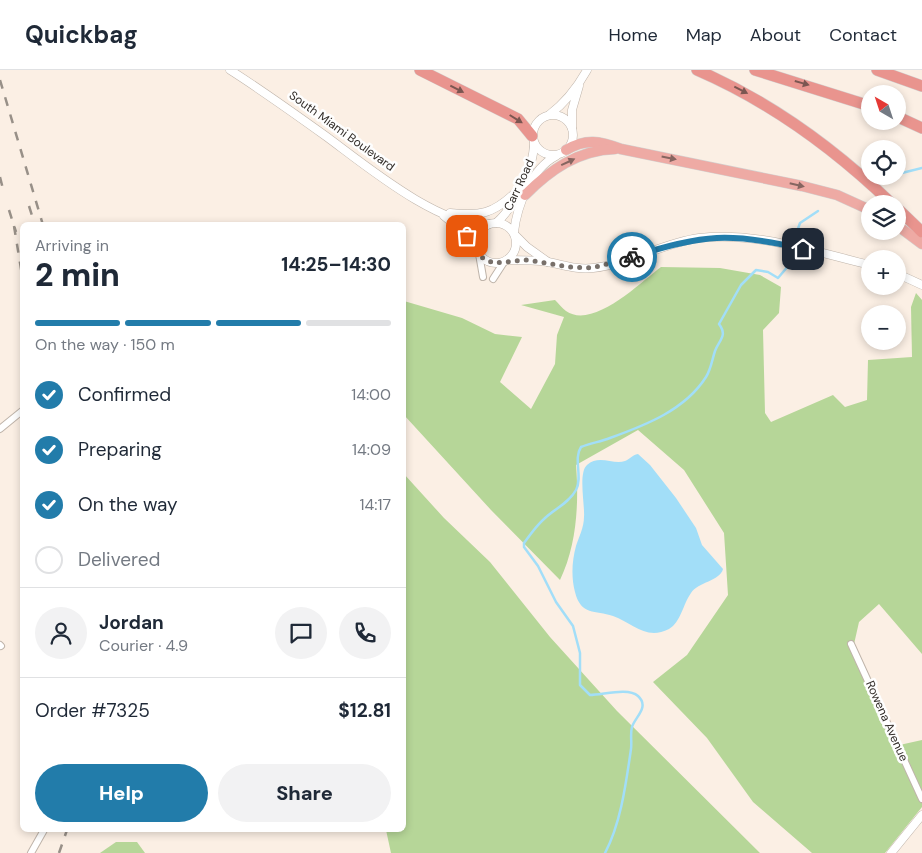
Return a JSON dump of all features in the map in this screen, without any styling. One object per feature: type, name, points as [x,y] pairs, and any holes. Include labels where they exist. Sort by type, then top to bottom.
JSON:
[{"type":"highway","points":[[420,70],[518,120],[533,139]]},
{"type":"highway","points":[[697,70],[754,97],[802,127],[865,178],[883,195]]},
{"type":"highway","points":[[755,70],[861,103]]},
{"type":"highway","points":[[877,70],[922,86]]},
{"type":"highway","points":[[906,121],[922,128]]},
{"type":"highway","points":[[562,153],[582,142],[592,141],[621,149],[810,188],[861,207]]},
{"type":"highway","points":[[522,192],[558,166],[587,153],[621,149]]},
{"type":"highway","points":[[906,217],[922,232]]},
{"type":"highway","points":[[906,232],[922,244]]},
{"type":"street","name":"South Miami Boulevard","points":[[230,70],[396,187],[440,211],[469,224],[492,223]]},
{"type":"street","points":[[579,86],[562,105],[537,123],[533,139],[543,153],[562,153],[573,138],[572,110],[579,86],[587,70]]},
{"type":"street","points":[[549,115],[562,117],[572,128]]},
{"type":"street","name":"Carr Road","points":[[515,234],[522,192],[532,160],[533,139]]},
{"type":"street","name":"Carr Road","points":[[492,223],[511,207],[540,168],[562,153]]},
{"type":"street","points":[[440,211],[471,215],[484,213],[522,192]]},
{"type":"street","name":"South Miami Boulevard","points":[[440,211],[465,233],[478,250]]},
{"type":"street","points":[[483,277],[478,250],[478,233],[492,223],[506,225],[527,247],[548,262]]},
{"type":"street","points":[[493,279],[516,249],[515,234]]},
{"type":"street","points":[[478,250],[490,262],[548,262],[580,268],[602,267],[683,241],[728,237],[767,240],[861,263]]},
{"type":"street","points":[[906,278],[922,285]]},
{"type":"street","points":[[0,429],[20,413]]},
{"type":"street","name":"Rowena Avenue","points":[[851,644],[922,799]]},
{"type":"street","points":[[891,853],[922,815]]},
{"type":"street","points":[[31,853],[43,832]]},
{"type":"green space","points":[[661,267],[720,268],[760,275],[781,287],[779,313],[763,330],[765,413],[771,422],[833,395],[845,407],[867,400],[868,360],[912,357],[911,307],[916,293],[922,300],[922,654],[879,604],[859,622],[852,653],[895,746],[922,740],[922,807],[885,853],[812,853],[753,802],[707,738],[653,682],[687,655],[728,595],[724,533],[684,470],[638,430],[576,465],[576,523],[566,567],[560,580],[491,510],[406,417],[406,302],[462,318],[495,334],[522,337],[500,382],[531,409],[555,364],[557,335],[564,317],[521,305],[555,300],[566,311],[577,315],[589,314],[603,309],[629,293]]},
{"type":"green space","points":[[406,476],[444,518],[490,562],[550,637],[617,711],[760,853],[391,853],[386,832],[406,832]]},
{"type":"green space","points":[[116,842],[137,842],[145,853],[100,853]]},
{"type":"water","points":[[638,454],[650,465],[676,498],[696,528],[702,545],[723,569],[718,576],[694,589],[673,626],[661,632],[653,633],[640,630],[613,616],[585,609],[578,600],[573,581],[576,546],[584,521],[582,482],[584,469],[596,460],[620,462]]},
{"type":"waterway","points":[[906,172],[922,168]]},
{"type":"waterway","points":[[795,237],[800,223],[818,211]]},
{"type":"waterway","points":[[605,853],[611,841],[622,802],[631,749],[632,727],[641,712],[643,704],[634,693],[622,692],[590,695],[580,685],[580,653],[573,626],[556,602],[538,566],[524,547],[524,543],[541,522],[569,499],[576,490],[579,479],[578,457],[581,447],[651,422],[687,399],[708,374],[715,351],[723,335],[719,324],[741,285],[756,270],[768,272],[778,278],[789,265]]},
{"type":"railway","points":[[0,80],[42,222]]},
{"type":"railway","points":[[0,177],[3,189]]},
{"type":"railway","points":[[29,206],[34,222]]},
{"type":"railway","points":[[9,210],[16,232]]},
{"type":"railway","points":[[14,226],[20,263]]},
{"type":"railway","points":[[59,853],[66,832]]},
{"type":"way so far","points":[[467,236],[481,257],[493,263],[507,260],[527,260],[569,267],[592,268],[602,267],[632,257]]},
{"type":"route","points":[[632,257],[683,241],[714,237],[767,240],[803,249]]}]
